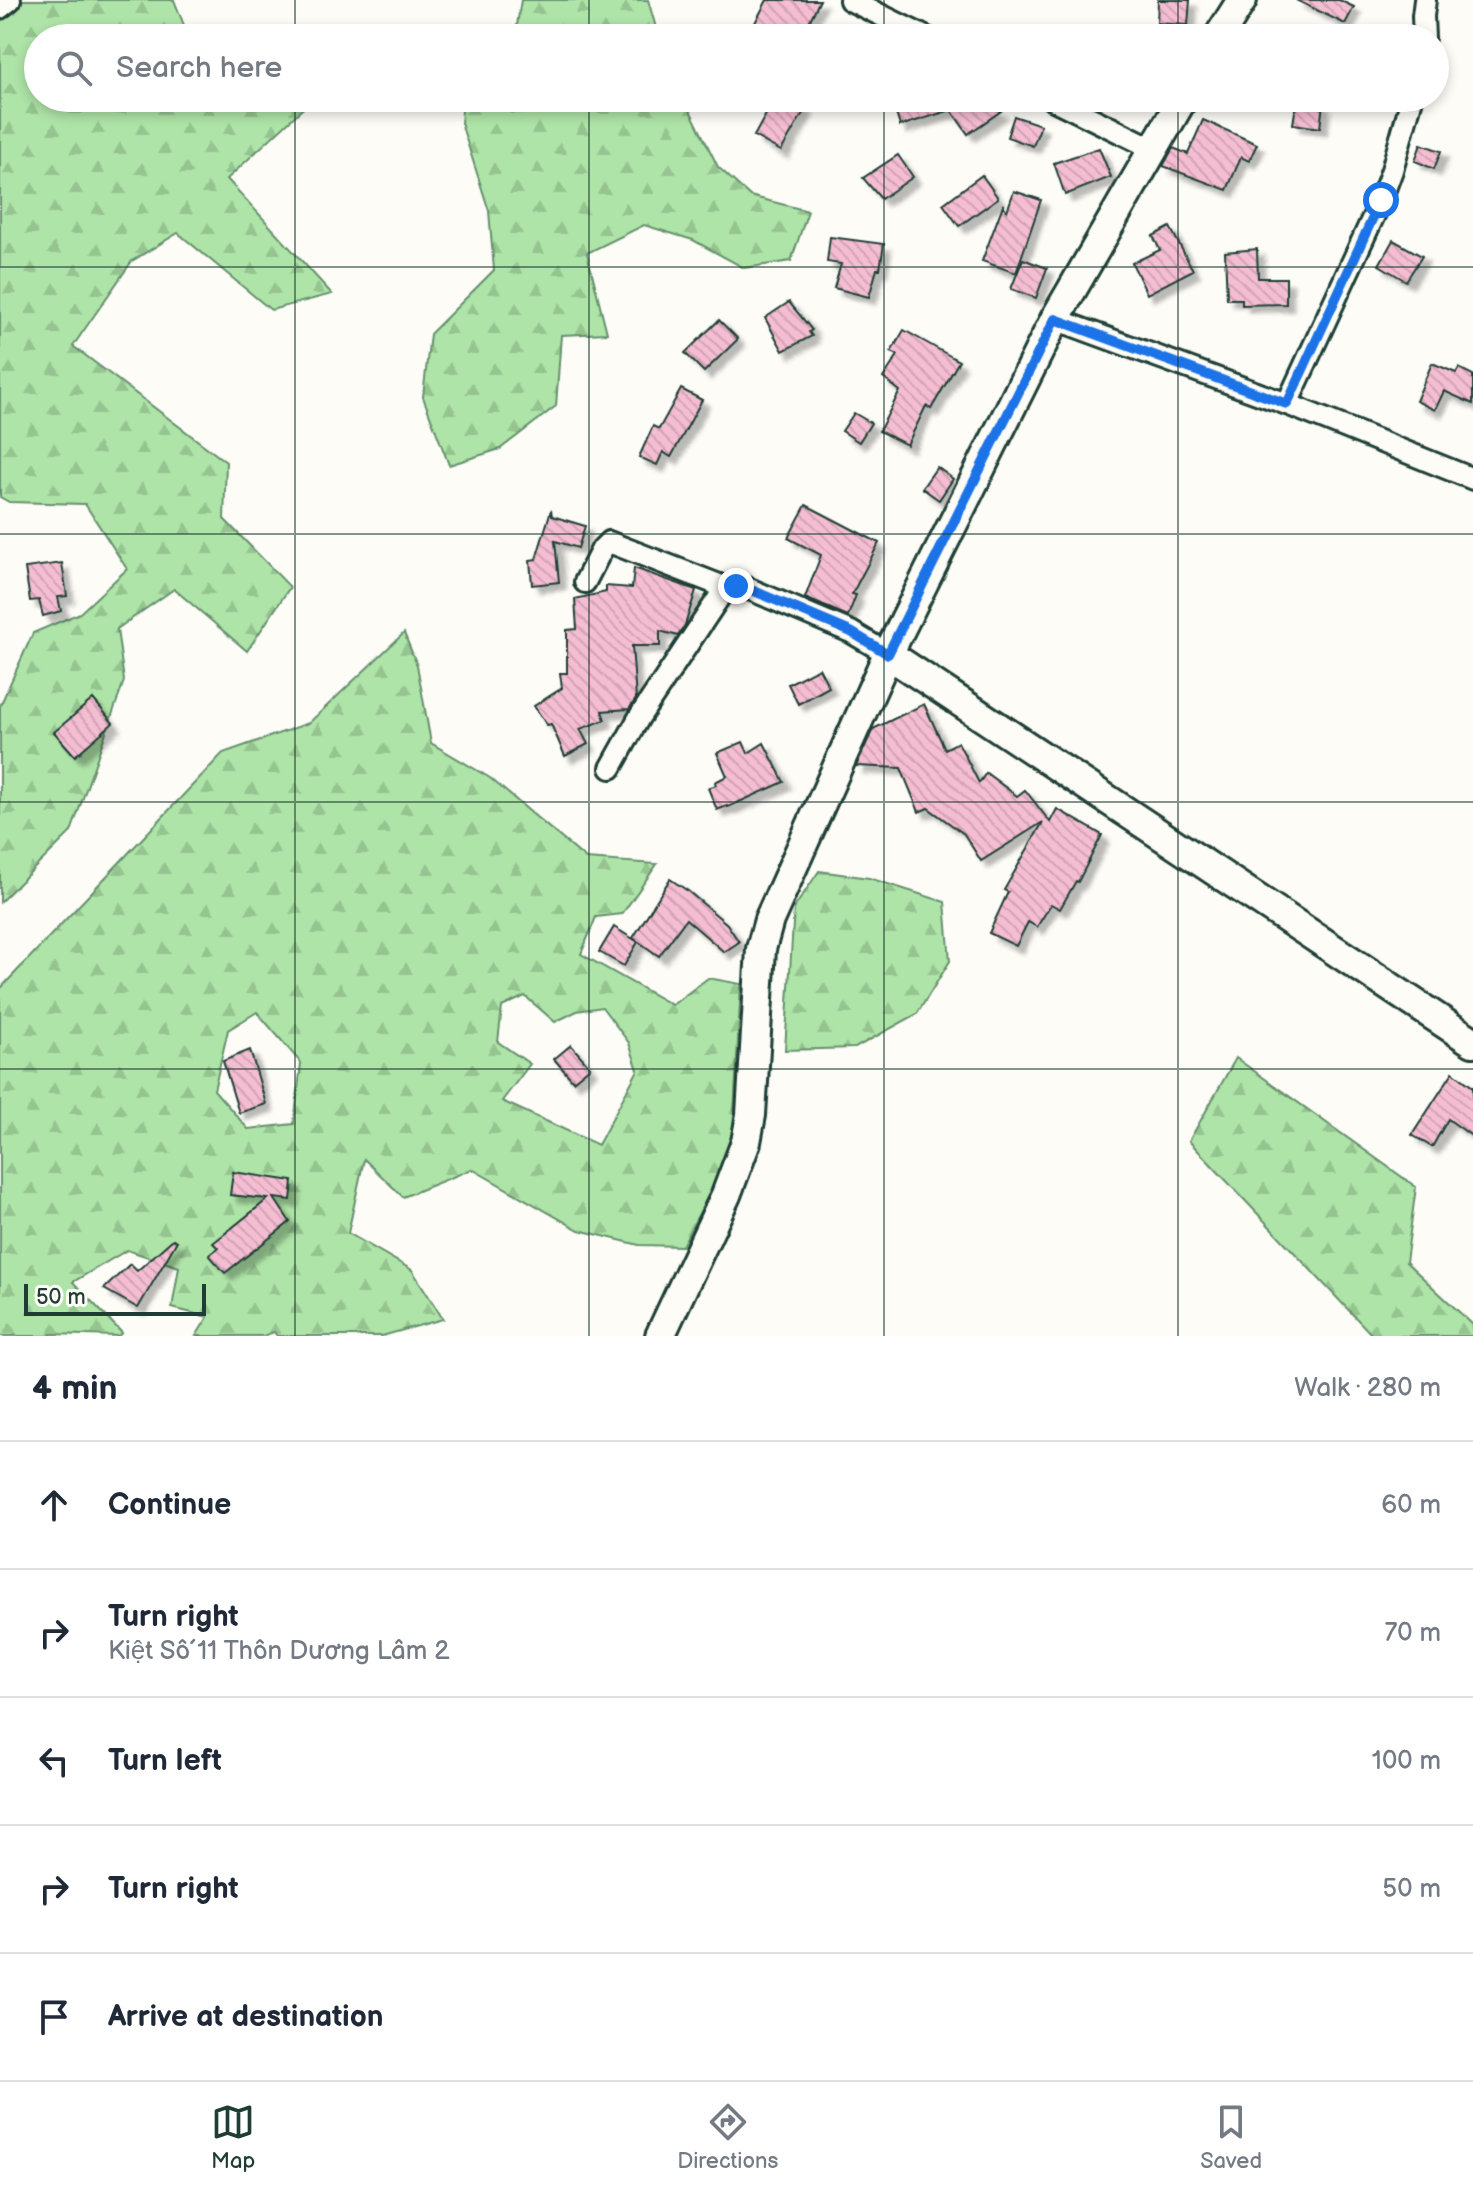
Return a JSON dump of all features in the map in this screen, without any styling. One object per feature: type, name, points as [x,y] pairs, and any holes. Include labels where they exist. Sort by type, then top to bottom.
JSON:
[{"type":"street","points":[[0,8],[10,0]]},
{"type":"street","points":[[850,0],[899,24]]},
{"type":"street","points":[[1227,24],[1242,0]]},
{"type":"street","points":[[1423,24],[1425,0]]},
{"type":"street","points":[[1079,112],[1154,149]]},
{"type":"street","points":[[660,1336],[726,1195],[746,1142],[751,1115],[761,949],[769,920],[888,654],[1055,319],[1175,112]]},
{"type":"street","points":[[1287,404],[1381,200],[1408,112]]},
{"type":"street","points":[[1055,319],[1287,404],[1473,479]]},
{"type":"street","points":[[585,582],[602,549],[609,542],[727,588],[736,586],[754,591],[851,632],[1473,1042]]},
{"type":"street","points":[[611,768],[640,716],[727,588]]},
{"type":"green space","points":[[0,0],[174,0],[183,24],[24,24],[24,112],[299,112],[227,179],[332,294],[271,310],[178,233],[132,261],[73,346],[226,462],[224,519],[290,587],[247,651],[174,589],[117,629],[124,681],[71,832],[0,902],[0,706],[33,633],[80,613],[127,569],[85,504],[9,502],[0,497]]},
{"type":"green space","points":[[521,0],[648,0],[655,24],[517,24]]},
{"type":"green space","points":[[462,112],[691,112],[718,167],[750,196],[808,211],[791,261],[744,268],[693,240],[644,225],[587,253],[607,333],[561,335],[556,406],[500,449],[449,465],[423,397],[430,334],[494,270],[489,211],[461,123]]},
{"type":"green space","points":[[404,633],[417,665],[431,743],[490,778],[586,859],[657,864],[622,914],[596,917],[581,954],[672,1005],[708,978],[741,984],[732,1150],[682,1246],[639,1245],[579,1230],[472,1169],[403,1197],[364,1159],[348,1233],[412,1270],[443,1319],[382,1336],[277,1336],[274,1332],[263,1336],[196,1336],[208,1317],[172,1308],[179,1267],[127,1250],[73,1282],[122,1333],[118,1336],[0,1336],[0,989],[223,753],[309,723]],"holes":[[[525,996],[555,1022],[577,1011],[602,1007],[629,1043],[638,1070],[598,1145],[502,1101],[530,1064],[498,1042],[502,1007]],[[257,1012],[301,1063],[294,1124],[248,1129],[214,1090],[228,1030]]]},
{"type":"green space","points":[[819,871],[869,878],[945,902],[950,961],[917,1014],[855,1048],[785,1050],[794,908]]},
{"type":"green space","points":[[1236,1058],[1416,1187],[1406,1262],[1473,1325],[1473,1336],[1373,1336],[1189,1141]]},
{"type":"building","points":[[767,0],[820,0],[808,24],[754,24]]},
{"type":"building","points":[[1158,0],[1190,0],[1188,24],[1157,23]]},
{"type":"building","points":[[1296,0],[1339,0],[1354,7],[1345,24]]},
{"type":"building","points":[[767,112],[804,112],[781,151],[754,136]]},
{"type":"building","points":[[896,112],[945,112],[900,126]]},
{"type":"building","points":[[952,112],[1000,112],[968,134]]},
{"type":"building","points":[[1295,112],[1322,112],[1320,128],[1293,124]]},
{"type":"building","points":[[1014,116],[1041,125],[1033,146],[1007,137]]},
{"type":"building","points":[[1203,120],[1257,144],[1249,161],[1241,157],[1227,190],[1163,166],[1173,148],[1188,154]]},
{"type":"building","points":[[1421,144],[1441,151],[1434,169],[1415,161]]},
{"type":"building","points":[[1099,148],[1111,177],[1065,195],[1054,163]]},
{"type":"building","points":[[898,155],[913,177],[881,199],[863,178]]},
{"type":"building","points":[[982,175],[998,198],[959,226],[943,204]]},
{"type":"building","points":[[1014,191],[1041,200],[1016,273],[982,261],[1003,205],[1007,211]]},
{"type":"building","points":[[1170,227],[1193,270],[1147,294],[1132,263],[1160,250],[1153,236]]},
{"type":"building","points":[[830,237],[884,244],[880,269],[877,269],[869,297],[834,288],[841,264],[827,262]]},
{"type":"building","points":[[1393,240],[1422,256],[1406,281],[1379,265]]},
{"type":"building","points":[[1257,249],[1258,278],[1286,278],[1286,304],[1242,305],[1242,299],[1227,299],[1225,252]]},
{"type":"building","points":[[1023,259],[1047,268],[1036,298],[1011,289]]},
{"type":"building","points":[[789,302],[812,330],[809,332],[812,336],[783,351],[765,318]]},
{"type":"building","points":[[719,320],[738,339],[704,372],[685,353]]},
{"type":"building","points":[[904,330],[959,361],[931,409],[926,406],[907,445],[879,431],[900,391],[883,378],[898,355],[891,352]]},
{"type":"building","points":[[1432,363],[1456,373],[1459,368],[1473,375],[1473,404],[1444,391],[1435,410],[1416,401]]},
{"type":"building","points":[[681,389],[702,400],[671,457],[663,452],[657,465],[639,457],[653,426],[659,429]]},
{"type":"building","points":[[854,413],[871,423],[859,442],[842,431]]},
{"type":"building","points":[[937,467],[953,479],[939,500],[922,488]]},
{"type":"building","points":[[806,505],[879,543],[852,594],[856,595],[848,616],[805,598],[821,555],[788,538]]},
{"type":"building","points":[[551,510],[552,516],[585,526],[578,548],[555,541],[559,582],[532,585],[530,560],[536,559]]},
{"type":"building","points":[[62,563],[67,596],[58,597],[61,611],[43,616],[39,600],[30,601],[25,568]]},
{"type":"building","points":[[634,568],[696,590],[685,625],[678,636],[660,631],[660,646],[632,646],[636,699],[629,709],[602,711],[605,720],[580,729],[588,744],[565,756],[551,724],[547,725],[534,706],[562,688],[560,673],[567,673],[567,630],[577,629],[575,599],[606,592],[606,586],[632,588]]},
{"type":"building","points":[[819,668],[829,687],[798,704],[788,684]]},
{"type":"building","points":[[93,699],[113,723],[75,756],[54,732]]},
{"type":"building","points":[[924,704],[945,749],[958,742],[979,783],[986,773],[1017,796],[1025,790],[1050,822],[1057,809],[1102,835],[1060,909],[1051,904],[1037,927],[1028,922],[1016,946],[989,933],[1008,892],[1004,890],[1043,822],[981,861],[964,834],[928,808],[919,812],[901,768],[856,766],[873,729]]},
{"type":"building","points":[[743,742],[748,753],[764,743],[784,782],[717,810],[708,788],[727,776],[717,753]]},
{"type":"building","points":[[670,879],[727,924],[739,942],[724,952],[686,919],[659,956],[633,938]]},
{"type":"building","points":[[614,927],[638,942],[624,966],[599,952]]},
{"type":"building","points":[[571,1045],[590,1067],[573,1081],[554,1059]]},
{"type":"building","points":[[250,1050],[266,1104],[239,1113],[223,1061]]},
{"type":"building","points":[[1453,1072],[1473,1087],[1473,1137],[1448,1119],[1432,1147],[1412,1135]]},
{"type":"building","points":[[233,1172],[293,1181],[291,1200],[274,1198],[290,1222],[225,1273],[209,1255],[218,1248],[213,1243],[268,1199],[230,1195]]},
{"type":"building","points":[[173,1239],[177,1241],[138,1308],[104,1289],[130,1264],[137,1271]]},
{"type":"route","points":[[736,586],[851,632],[888,654],[1055,319],[1287,404],[1381,200]]}]
